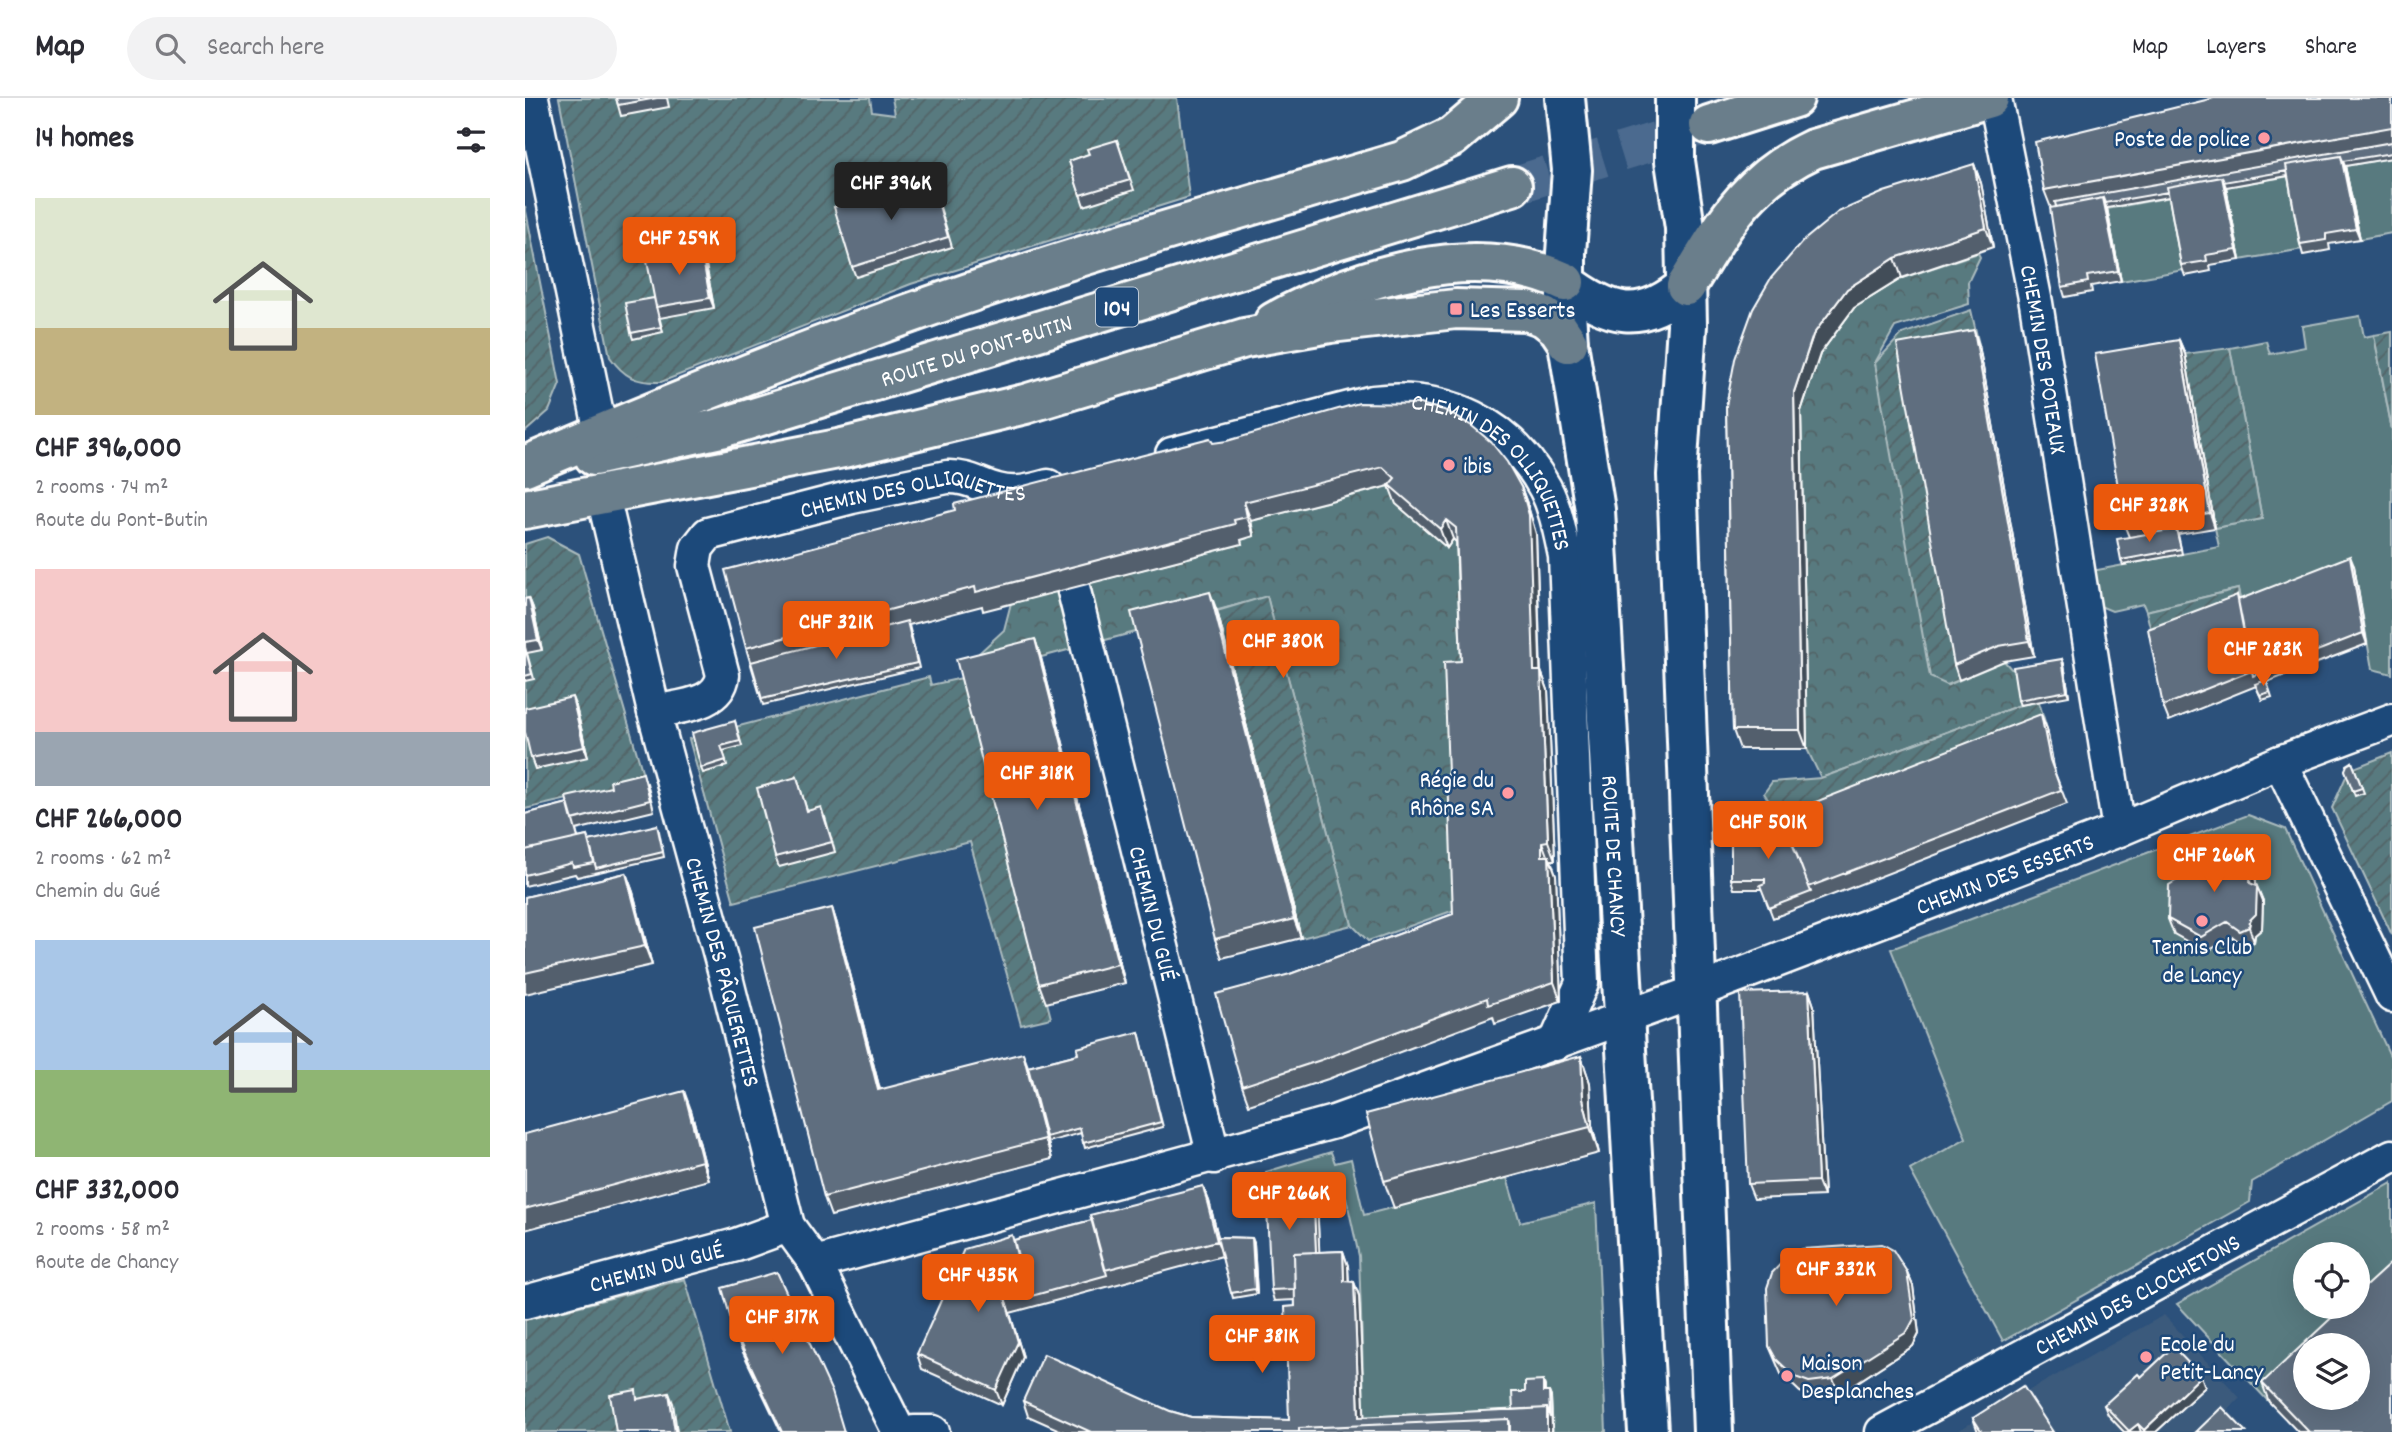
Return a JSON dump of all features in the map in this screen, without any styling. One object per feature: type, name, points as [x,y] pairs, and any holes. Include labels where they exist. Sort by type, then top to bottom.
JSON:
[{"type":"main road","points":[[525,468],[601,433],[909,313],[1061,263],[1402,161],[1453,136],[1498,98]]},
{"type":"main road","name":"ROUTE DE CHANCY","points":[[1565,98],[1572,170],[1565,282],[1569,343],[1595,510],[1622,1019],[1648,1432]]},
{"type":"main road","points":[[1675,98],[1675,161],[1685,228],[1687,336],[1677,475],[1713,1432]]},
{"type":"main road","points":[[1709,125],[1794,98]]},
{"type":"main road","points":[[1245,338],[1316,299],[1387,277],[1433,267],[1502,264],[1532,269],[1565,282],[1610,310],[1630,313],[1648,311],[1669,301],[1686,286],[1733,209],[1767,175],[1791,158],[1813,149],[1989,98]]},
{"type":"main road","name":"ROUTE DU PONT-BUTIN","points":[[525,508],[721,428],[1512,186]]},
{"type":"main road","points":[[525,508],[792,458],[999,411],[1245,338],[1407,313],[1496,309],[1527,311],[1545,317],[1569,343]]},
{"type":"main road","name":"ROUTE DU PONT-BUTIN","points":[[525,468],[721,428]]},
{"type":"street","points":[[532,98],[601,433]]},
{"type":"street","name":"CHEMIN DES POTEAUX","points":[[1995,98],[2009,156],[2036,303],[2119,830]]},
{"type":"street","name":"CHEMIN DES OLLIQUETTES","points":[[1137,463],[1373,402],[1402,398],[1444,405],[1475,416],[1511,443],[1531,466],[1546,490],[1557,521],[1565,569],[1582,983],[1555,1044]]},
{"type":"street","name":"CHEMIN DES OLLIQUETTES","points":[[654,712],[712,697],[722,687],[723,675],[694,566],[697,548],[708,534],[926,482],[961,477],[998,490],[1023,493],[1056,489]]},
{"type":"street","name":"CHEMIN DES PÂQUERETTES","points":[[602,492],[654,712],[726,977],[788,1226],[815,1263],[899,1432]]},
{"type":"street","name":"CHEMIN DU GUÉ","points":[[1073,587],[1214,1157]]},
{"type":"street","name":"CHEMIN DES ESSERTS","points":[[1622,1019],[2119,830],[2280,762],[2392,720]]},
{"type":"street","points":[[2280,762],[2392,996]]},
{"type":"street","points":[[815,1263],[1214,1157],[1335,1122],[1622,1019]]},
{"type":"street","name":"CHEMIN DES CLOCHETONS","points":[[1881,1432],[2392,1156]]},
{"type":"street","name":"CHEMIN DU GUÉ","points":[[525,1303],[736,1245],[788,1226]]},
{"type":"street","points":[[914,1432],[933,1432]]},
{"type":"shaded area","name":"Ecole du Petit-Lancy","points":[[2164,1315],[2240,1398],[2228,1410],[2249,1432],[1955,1432]]},
{"type":"green space","points":[[559,98],[870,98],[872,111],[895,114],[892,98],[1177,98],[1189,197],[911,284],[661,382],[644,381],[626,374],[610,357]]},
{"type":"green space","points":[[2392,158],[2392,233],[2360,239],[2345,166]]},
{"type":"green space","points":[[2290,176],[2303,249],[2240,260],[2226,187]]},
{"type":"green space","points":[[2171,197],[2184,270],[2121,281],[2107,209]]},
{"type":"green space","points":[[525,206],[560,384],[549,411],[525,432]]},
{"type":"green space","points":[[1978,253],[1980,257],[1968,282],[1969,304],[1895,327],[1875,363],[1948,685],[2004,661],[2014,672],[2020,705],[1821,778],[1807,749],[1801,411],[1820,354],[1854,308],[1902,278]]},
{"type":"green space","points":[[1971,310],[1979,345],[1903,359],[1959,680],[1947,685],[1930,677],[1875,363],[1902,334]]},
{"type":"green space","points":[[2360,316],[2364,337],[2374,335],[2392,430],[2392,674],[2372,669],[2354,566],[2242,610],[2238,589],[2146,611],[2143,604],[2112,611],[2100,606],[2092,571],[2219,547],[2215,528],[2262,519],[2230,348],[2266,341],[2270,354],[2305,347],[2302,326]]},
{"type":"green space","points":[[2392,332],[2392,430],[2374,335]]},
{"type":"green space","points":[[2230,348],[2262,519],[2215,528],[2185,354]]},
{"type":"green space","points":[[1390,486],[1396,504],[1446,547],[1453,539],[1463,548],[1460,908],[1368,941],[1352,925],[1267,597],[985,672],[979,653],[1004,630],[1011,603],[1242,544],[1241,540],[1254,536],[1251,521]]},
{"type":"green space","points":[[547,537],[579,554],[645,781],[525,809],[525,544]]},
{"type":"green space","points":[[2238,589],[2242,610],[2154,643],[2146,611]]},
{"type":"green space","points":[[1267,596],[1352,925],[1301,938],[1217,611]]},
{"type":"green space","points":[[929,677],[931,685],[962,678],[1051,1018],[1021,1025],[970,842],[734,902],[689,739]]},
{"type":"green space","points":[[2039,702],[2047,729],[1787,830],[1764,793],[1772,782],[1821,778],[2020,705]]},
{"type":"green space","points":[[2392,753],[2392,935],[2332,808],[2349,770]]},
{"type":"green space","points":[[2248,815],[2285,829],[2392,1060],[2392,1101],[2252,1182],[2250,1202],[2003,1341],[1910,1170],[1966,1138],[1891,949]]},
{"type":"green space","points":[[1331,1152],[1335,1163],[1351,1159],[1364,1215],[1507,1178],[1520,1222],[1596,1203],[1606,1432],[1553,1432],[1551,1398],[1545,1397],[1544,1386],[1515,1424],[1365,1432],[1359,1256],[1346,1197],[1270,1200],[1266,1172]]},
{"type":"green space","points":[[2392,1183],[2392,1287],[2370,1302],[2370,1242],[2293,1242],[2293,1319],[2345,1319],[2324,1333],[2293,1333],[2293,1380],[2269,1402],[2177,1304]]},
{"type":"green space","points":[[685,1279],[730,1432],[525,1432],[525,1320]]},
{"type":"building","points":[[616,98],[657,98],[618,105]]},
{"type":"building","points":[[2214,98],[2392,98],[2392,127],[2044,190],[2035,142]]},
{"type":"building","points":[[1117,140],[1130,180],[1080,195],[1069,161],[1089,154],[1087,149]]},
{"type":"building","points":[[2392,142],[2392,153],[2343,161],[2341,156],[2286,165],[2287,171],[2224,182],[2222,177],[2167,187],[2168,192],[2105,203],[2103,198],[2056,207],[2055,202]]},
{"type":"building","points":[[2341,156],[2356,229],[2326,234],[2326,240],[2300,244],[2286,165]]},
{"type":"building","points":[[1974,164],[1986,228],[1895,258],[1847,289],[1813,335],[1794,392],[1800,730],[1733,730],[1726,406],[1735,359],[1753,309],[1771,278],[1803,241],[1838,212],[1884,192]]},
{"type":"building","points":[[931,177],[948,237],[852,267],[834,207]]},
{"type":"building","points":[[2222,177],[2237,250],[2206,255],[2207,261],[2181,265],[2167,187]]},
{"type":"building","points":[[2103,198],[2118,271],[2087,276],[2088,282],[2062,287],[2050,208]]},
{"type":"building","points":[[700,243],[710,298],[656,307],[647,261],[680,254],[679,247]]},
{"type":"building","points":[[654,298],[661,327],[631,333],[625,303]]},
{"type":"building","points":[[1974,330],[2029,641],[1999,646],[1954,665],[1897,344]]},
{"type":"building","points":[[2179,340],[2210,513],[2125,527],[2095,354]]},
{"type":"building","points":[[1359,403],[1420,404],[1444,410],[1472,426],[1491,442],[1507,462],[1521,487],[1529,515],[1534,671],[1541,671],[1548,841],[1542,842],[1542,856],[1549,856],[1554,982],[1488,1005],[1487,998],[1321,1060],[1242,1086],[1216,994],[1290,974],[1453,914],[1444,662],[1461,661],[1456,528],[1446,520],[1440,529],[1389,485],[1395,478],[1383,467],[1244,502],[1247,517],[1234,520],[1235,524],[976,592],[975,587],[746,648],[725,570],[955,510],[954,504],[1210,438],[1213,443],[1227,441]]},
{"type":"building","points":[[2176,529],[2181,549],[2121,560],[2117,539]]},
{"type":"building","points":[[2350,556],[2363,633],[2253,676],[2238,600]]},
{"type":"building","points":[[1210,592],[1294,919],[1215,939],[1131,612]]},
{"type":"building","points":[[2237,595],[2251,671],[2163,706],[2148,629]]},
{"type":"building","points":[[529,598],[538,640],[525,642],[525,599]]},
{"type":"building","points":[[907,621],[917,663],[762,699],[751,662]]},
{"type":"building","points":[[1035,639],[1118,964],[1039,984],[956,659]]},
{"type":"building","points":[[525,647],[532,674],[525,676]]},
{"type":"building","points":[[2062,659],[2067,691],[2018,700],[2013,667]]},
{"type":"building","points":[[2266,680],[2270,692],[2260,695],[2255,684]]},
{"type":"building","points":[[572,697],[584,747],[531,758],[525,732],[525,708]]},
{"type":"building","points":[[2041,714],[2050,760],[2061,790],[1809,887],[1782,815]]},
{"type":"building","points":[[735,721],[740,741],[721,746],[726,760],[701,768],[692,733]]},
{"type":"building","points":[[2352,762],[2362,788],[2353,791],[2345,770]]},
{"type":"building","points":[[643,773],[650,800],[572,820],[566,797],[611,787],[610,781]]},
{"type":"building","points":[[797,777],[807,811],[821,807],[832,842],[775,857],[757,788]]},
{"type":"building","points":[[568,803],[578,838],[525,850],[525,814]]},
{"type":"building","points":[[1783,820],[1811,892],[1769,908],[1760,885],[1765,883],[1765,879],[1731,879],[1731,825],[1763,824],[1764,829],[1774,829],[1774,824]]},
{"type":"building","points":[[657,825],[663,852],[596,868],[589,841]]},
{"type":"building","points":[[587,836],[594,863],[573,867],[572,863],[525,875],[525,850]]},
{"type":"building","points":[[2212,845],[2251,866],[2250,883],[2257,886],[2256,914],[2250,920],[2249,927],[2240,931],[2227,922],[2201,937],[2168,919],[2169,885],[2198,867],[2198,854]]},
{"type":"building","points":[[626,873],[645,946],[525,973],[525,897]]},
{"type":"building","points":[[832,908],[878,1090],[1023,1053],[1045,1139],[824,1197],[755,927]]},
{"type":"building","points":[[1809,991],[1818,1181],[1748,1184],[1740,993]]},
{"type":"building","points":[[1139,1032],[1161,1122],[1083,1143],[1080,1128],[1046,1137],[1028,1067],[1078,1054],[1077,1048]]},
{"type":"building","points":[[1581,1056],[1583,1099],[1590,1127],[1384,1181],[1366,1114]]},
{"type":"building","points":[[684,1091],[702,1161],[525,1209],[525,1134]]},
{"type":"building","points":[[1203,1186],[1217,1241],[1105,1270],[1090,1215]]},
{"type":"building","points":[[1313,1188],[1316,1252],[1294,1253],[1295,1289],[1271,1290],[1266,1190]]},
{"type":"building","points":[[1092,1220],[1107,1275],[1028,1297],[1014,1240]]},
{"type":"building","points":[[1012,1235],[1026,1292],[1005,1298],[1018,1342],[996,1390],[917,1354],[964,1249]]},
{"type":"building","points":[[1217,1237],[1252,1238],[1255,1289],[1231,1293]]},
{"type":"building","points":[[1882,1244],[1893,1250],[1907,1272],[1914,1319],[1907,1332],[1833,1379],[1809,1382],[1795,1377],[1776,1359],[1769,1346],[1767,1288],[1772,1273],[1790,1254],[1802,1249]]},
{"type":"building","points":[[1343,1251],[1344,1281],[1354,1282],[1359,1417],[1547,1408],[1547,1432],[1510,1432],[1509,1419],[1299,1428],[1299,1432],[1091,1432],[1023,1401],[1044,1354],[1170,1411],[1191,1417],[1289,1420],[1285,1307],[1295,1306],[1294,1253]]},
{"type":"building","points":[[2392,1262],[2392,1432],[2309,1432],[2262,1383],[2293,1354],[2293,1410],[2370,1410],[2370,1333],[2315,1333],[2330,1319],[2370,1319],[2370,1282]]},
{"type":"building","points":[[777,1272],[832,1392],[844,1432],[782,1432],[734,1330],[722,1288]]},
{"type":"building","points":[[2173,1347],[2201,1376],[2144,1430],[2138,1424],[2129,1431],[2104,1405],[2138,1374],[2141,1377]]},
{"type":"building","points":[[1543,1381],[1543,1392],[1549,1392],[1550,1418],[1547,1408],[1513,1410],[1512,1392],[1525,1392],[1525,1382]]},
{"type":"building","points":[[2023,1386],[2053,1432],[1982,1432],[1973,1418]]},
{"type":"building","points":[[636,1390],[637,1399],[669,1393],[675,1432],[616,1432],[610,1395]]},
{"type":"building","points":[[2222,1407],[2246,1432],[2196,1432]]},
{"type":"building","points":[[1509,1419],[1509,1432],[1299,1432],[1299,1428]]},
{"type":"tunnel","points":[[1512,186],[1707,125]]},
{"type":"place","name":"Poste de police","points":[[2264,138]]},
{"type":"place","name":"Les Esserts","points":[[1456,309]]},
{"type":"place","name":"ibis","points":[[1449,465]]},
{"type":"place","name":"Régie du Rhône SA","points":[[1508,793]]},
{"type":"place","name":"Tennis Club de Lancy","points":[[2202,921]]},
{"type":"place","name":"Ecole du Petit-Lancy","points":[[2146,1357]]},
{"type":"place","name":"Maison Desplanches","points":[[1787,1376]]}]
